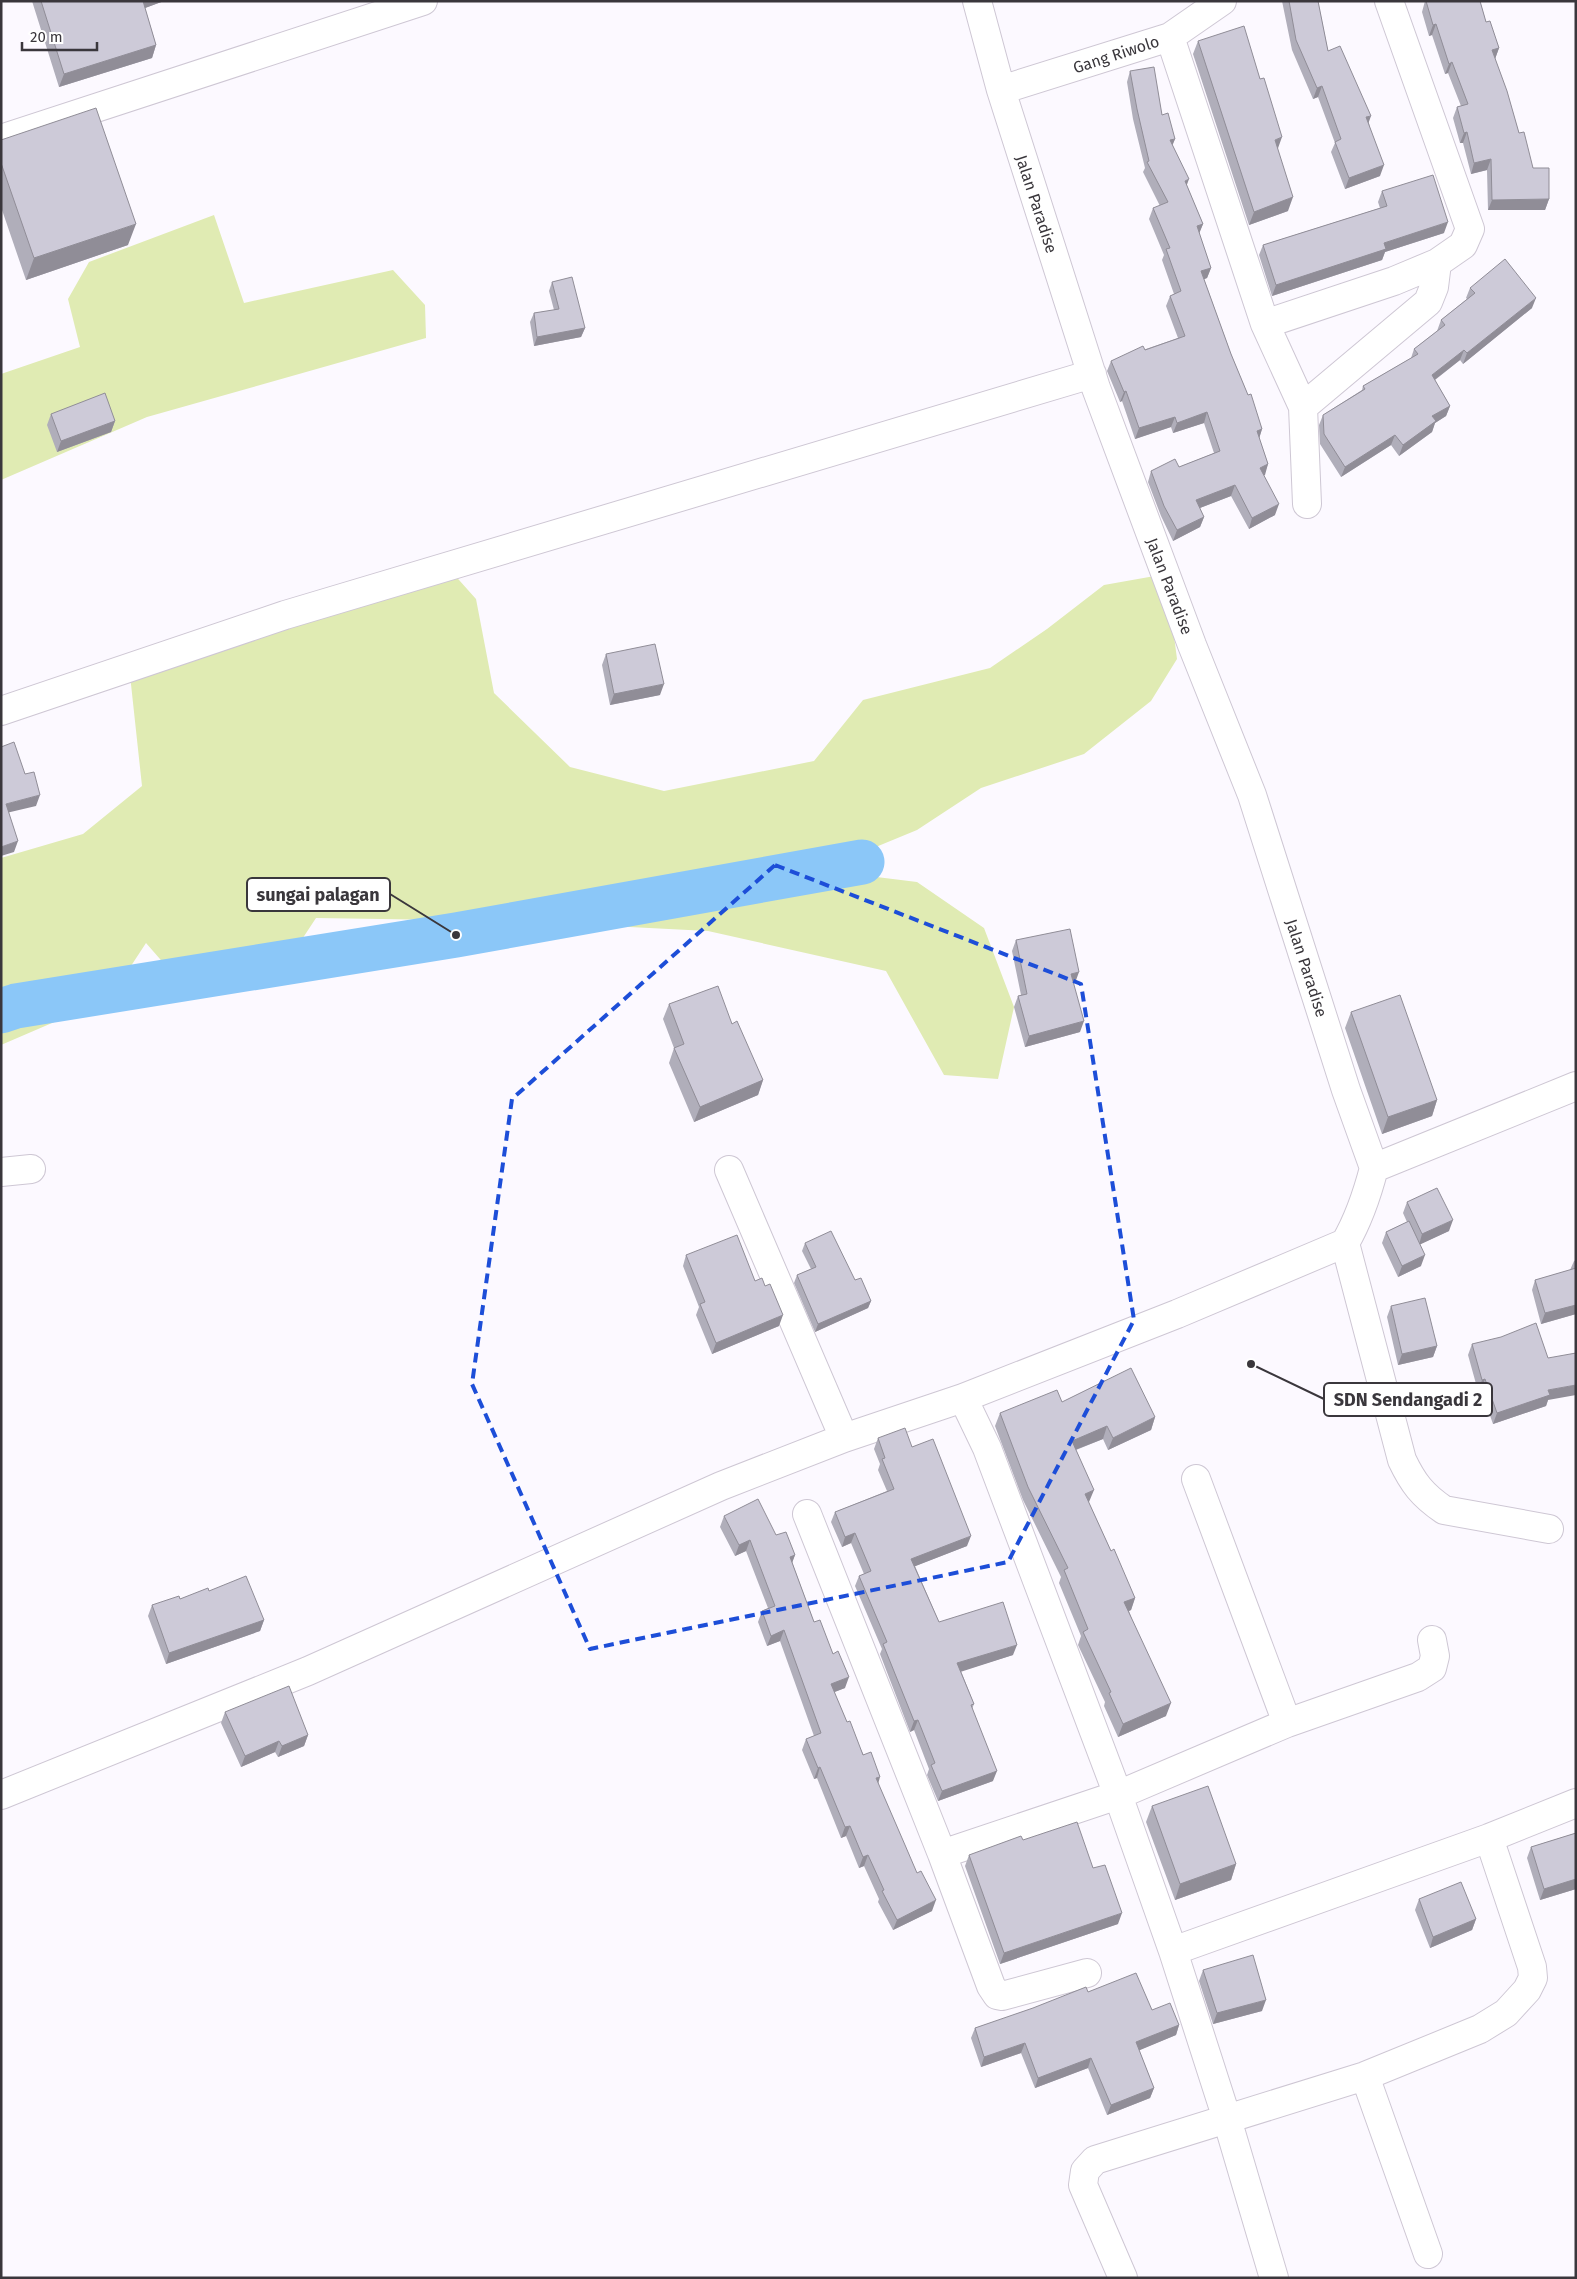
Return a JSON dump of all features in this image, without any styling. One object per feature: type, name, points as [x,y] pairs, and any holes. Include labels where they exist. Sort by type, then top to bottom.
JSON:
[{"type":"street","points":[[1,139],[424,1]]},
{"type":"street","name":"Jalan Paradise","points":[[977,1],[1001,90],[1092,374],[1189,636],[1252,795],[1342,1080],[1374,1168]]},
{"type":"street","name":"Gang Riwolo","points":[[1001,90],[1170,37],[1222,1]]},
{"type":"street","points":[[1265,324],[1394,281],[1438,263],[1463,245],[1470,229],[1389,1]]},
{"type":"street","points":[[1170,37],[1265,324],[1303,407],[1307,504]]},
{"type":"street","points":[[1303,407],[1428,302],[1434,287],[1438,263]]},
{"type":"street","points":[[1,711],[285,615],[1092,374]]},
{"type":"street","points":[[1,1795],[308,1671],[721,1486],[844,1438],[963,1398],[1177,1314],[1345,1243],[1355,1227],[1367,1198],[1374,1168],[1576,1086]]},
{"type":"street","points":[[1,1172],[31,1169]]},
{"type":"street","points":[[729,1170],[844,1438]]},
{"type":"street","points":[[1345,1243],[1402,1460],[1414,1484],[1431,1502],[1444,1510],[1549,1529]]},
{"type":"street","points":[[963,1398],[987,1448],[1118,1795],[1173,1951],[1274,2278]]},
{"type":"street","points":[[1196,1480],[1287,1723]]},
{"type":"street","points":[[807,1514],[942,1854],[991,1986],[997,1995],[1008,1995],[1087,1973]]},
{"type":"street","points":[[942,1854],[1118,1795],[1287,1723],[1418,1677],[1432,1668],[1435,1656],[1432,1640]]},
{"type":"street","points":[[1173,1951],[1489,1838],[1576,1802]]},
{"type":"street","points":[[1123,2278],[1083,2185],[1085,2171],[1095,2160],[1365,2076],[1480,2029],[1506,2013],[1526,1990],[1533,1978],[1532,1966],[1489,1838]]},
{"type":"street","points":[[1365,2076],[1428,2254]]},
{"type":"highlighted area","points":[[775,865],[1081,984],[1134,1320],[1008,1562],[590,1649],[472,1384],[512,1099]]},
{"type":"green space","points":[[214,215],[244,303],[393,270],[425,305],[426,338],[147,417],[1,480],[1,374],[80,347],[68,299],[89,262]]},
{"type":"green space","points":[[451,571],[476,599],[494,693],[570,767],[664,791],[814,761],[863,700],[990,668],[1047,629],[1104,585],[1166,574],[1177,659],[1151,701],[1084,754],[981,788],[917,830],[820,870],[917,882],[984,928],[1014,1007],[998,1079],[944,1075],[886,971],[708,931],[512,921],[316,918],[287,962],[187,990],[146,943],[110,998],[1,1045],[1,858],[83,834],[142,786],[130,675]]},
{"type":"building","points":[[41,1],[143,1],[156,45],[64,74]]},
{"type":"building","points":[[1289,1],[1318,1],[1328,51],[1340,46],[1371,116],[1366,117],[1384,165],[1349,178],[1335,142],[1341,139],[1322,86],[1317,88],[1296,40]]},
{"type":"building","points":[[1426,1],[1480,1],[1486,22],[1490,21],[1499,48],[1492,50],[1507,91],[1519,133],[1524,132],[1533,168],[1549,168],[1549,199],[1492,200],[1491,159],[1474,163],[1467,132],[1464,133],[1457,107],[1468,104],[1452,62],[1449,64],[1436,24],[1433,25]]},
{"type":"building","points":[[1244,26],[1260,79],[1264,78],[1282,137],[1275,140],[1293,197],[1254,212],[1198,41]]},
{"type":"building","points":[[1154,67],[1162,115],[1168,113],[1175,139],[1170,140],[1189,179],[1185,181],[1203,224],[1197,226],[1211,268],[1201,271],[1231,354],[1248,395],[1251,394],[1262,429],[1257,431],[1268,464],[1260,468],[1279,504],[1252,518],[1235,485],[1196,500],[1204,517],[1177,530],[1164,506],[1151,471],[1175,459],[1179,467],[1220,451],[1207,412],[1177,423],[1175,417],[1139,428],[1126,391],[1124,392],[1111,361],[1143,346],[1145,350],[1185,336],[1170,296],[1181,291],[1166,249],[1170,248],[1153,208],[1168,202],[1147,162],[1149,161],[1130,71]]},
{"type":"building","points":[[96,108],[136,224],[34,258],[1,163],[1,140]]},
{"type":"building","points":[[1433,175],[1448,222],[1384,243],[1386,249],[1276,285],[1263,245],[1387,206],[1382,191]]},
{"type":"building","points":[[1505,259],[1536,298],[1467,353],[1464,350],[1432,375],[1450,406],[1432,416],[1436,421],[1403,445],[1395,435],[1345,467],[1324,434],[1323,415],[1365,389],[1363,386],[1418,354],[1414,349],[1445,325],[1441,320],[1475,293],[1470,288]]},
{"type":"building","points":[[572,277],[585,328],[537,337],[534,313],[559,309],[552,282]]},
{"type":"building","points":[[105,393],[115,421],[61,441],[51,414]]},
{"type":"building","points":[[655,644],[664,684],[614,694],[606,654]]},
{"type":"building","points":[[14,742],[25,774],[34,772],[40,795],[6,804],[18,841],[1,847],[1,747]]},
{"type":"building","points":[[1070,929],[1079,972],[1071,974],[1084,1021],[1029,1036],[1018,996],[1027,994],[1016,940]]},
{"type":"building","points":[[718,986],[732,1024],[737,1021],[763,1080],[700,1107],[674,1048],[684,1044],[669,1004]]},
{"type":"building","points":[[1400,995],[1437,1100],[1388,1117],[1351,1012]]},
{"type":"building","points":[[1437,1188],[1453,1220],[1422,1234],[1407,1202]]},
{"type":"building","points":[[1409,1221],[1425,1255],[1402,1266],[1386,1232]]},
{"type":"building","points":[[831,1231],[855,1280],[861,1278],[871,1301],[818,1324],[797,1275],[816,1267],[805,1243]]},
{"type":"building","points":[[737,1235],[755,1281],[762,1278],[765,1286],[770,1284],[783,1315],[716,1343],[700,1304],[705,1302],[686,1255]]},
{"type":"building","points":[[1576,1268],[1576,1305],[1545,1313],[1535,1280]]},
{"type":"building","points":[[1425,1298],[1437,1346],[1402,1354],[1391,1306]]},
{"type":"building","points":[[1536,1323],[1548,1358],[1576,1353],[1576,1385],[1548,1390],[1550,1395],[1497,1413],[1485,1379],[1482,1380],[1472,1344],[1501,1337]]},
{"type":"building","points":[[1131,1368],[1155,1417],[1113,1438],[1107,1426],[1072,1441],[1094,1490],[1085,1494],[1111,1551],[1114,1549],[1135,1598],[1124,1602],[1171,1703],[1123,1724],[1109,1693],[1111,1692],[1083,1632],[1088,1629],[1064,1570],[1068,1568],[1028,1487],[1000,1413],[1057,1390],[1062,1402]]},
{"type":"building","points":[[905,1428],[912,1447],[933,1439],[971,1536],[911,1559],[939,1622],[1003,1602],[1017,1645],[957,1663],[974,1704],[971,1705],[997,1771],[942,1791],[931,1765],[935,1763],[918,1720],[914,1721],[883,1644],[887,1642],[859,1576],[871,1571],[855,1533],[845,1537],[835,1512],[894,1489],[882,1459],[885,1458],[878,1438]]},
{"type":"building","points":[[758,1499],[776,1535],[786,1532],[795,1555],[790,1557],[814,1622],[820,1620],[833,1654],[838,1651],[849,1677],[831,1684],[847,1722],[850,1721],[863,1755],[871,1752],[880,1777],[876,1778],[917,1873],[921,1871],[936,1900],[897,1920],[882,1891],[884,1890],[868,1855],[863,1857],[850,1826],[845,1827],[806,1739],[821,1733],[784,1630],[771,1636],[762,1611],[775,1606],[750,1540],[739,1545],[724,1516]]},
{"type":"building","points":[[246,1576],[264,1620],[169,1653],[152,1605],[179,1596],[180,1599],[208,1588],[209,1591]]},
{"type":"building","points":[[289,1686],[308,1735],[282,1746],[279,1741],[245,1756],[225,1712]]},
{"type":"building","points":[[1208,1786],[1236,1864],[1180,1884],[1152,1806]]},
{"type":"building","points":[[1077,1822],[1093,1868],[1105,1865],[1122,1913],[1004,1953],[969,1855],[1021,1836],[1023,1840]]},
{"type":"building","points":[[1576,1833],[1576,1879],[1544,1889],[1531,1847]]},
{"type":"building","points":[[1461,1882],[1476,1919],[1433,1937],[1419,1899]]},
{"type":"building","points":[[1253,1955],[1266,2000],[1217,2013],[1203,1970]]},
{"type":"building","points":[[1136,1973],[1152,2010],[1170,2003],[1179,2025],[1136,2042],[1154,2088],[1111,2105],[1091,2058],[1038,2078],[1025,2043],[984,2057],[975,2028],[1086,1987],[1088,1992]]},
{"type":"waterway","points":[[1,1011],[16,1006],[456,935],[862,862]]},
{"type":"place","name":"sungai palagan","points":[[456,935]]},
{"type":"place","name":"SDN Sendangadi 2","points":[[1251,1364]]}]
